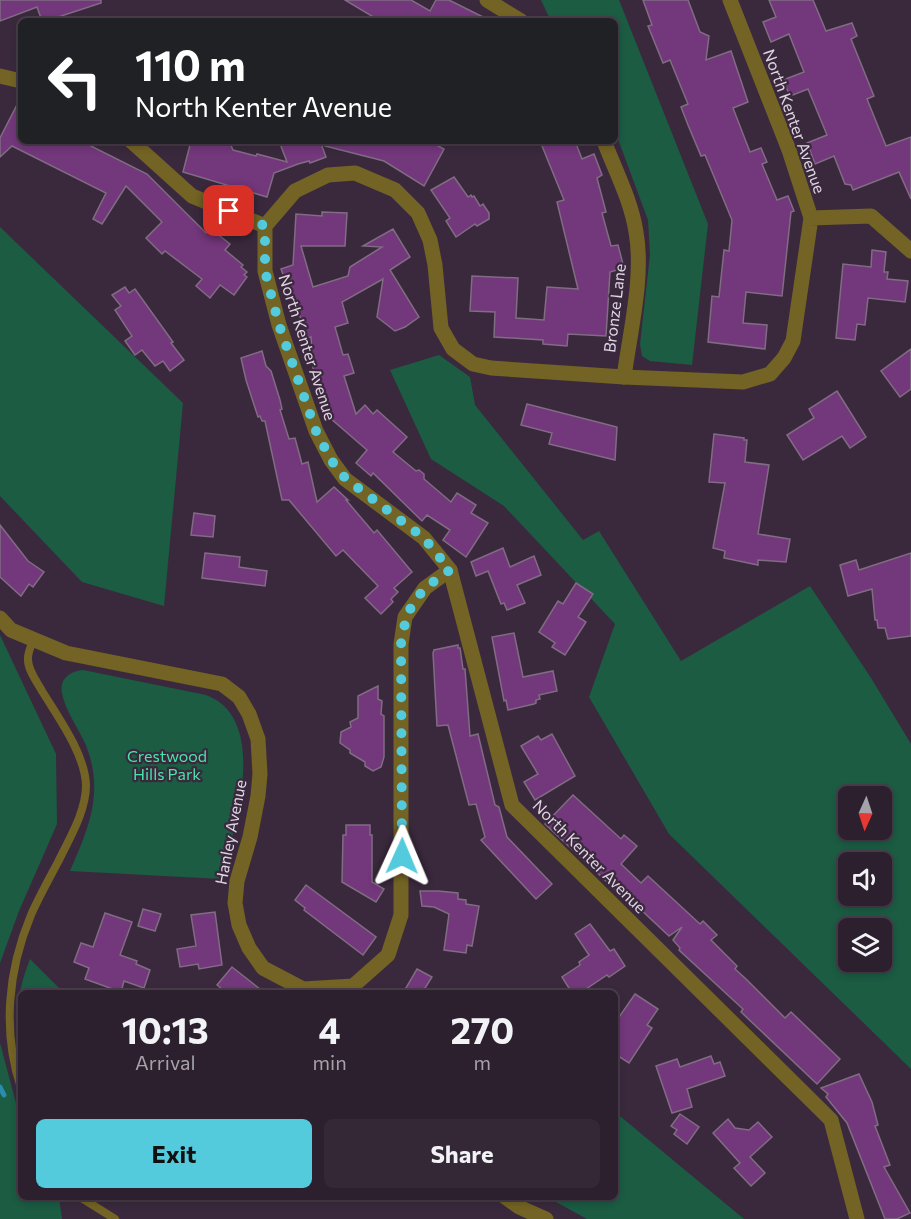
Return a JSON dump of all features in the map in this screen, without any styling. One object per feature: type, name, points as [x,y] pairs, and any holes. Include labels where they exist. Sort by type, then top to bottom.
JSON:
[{"type":"street","points":[[487,0],[516,18]]},
{"type":"street","name":"North Kenter Avenue","points":[[730,0],[789,150],[811,218],[793,341],[784,358],[770,374],[743,382],[624,377],[491,368],[473,364],[453,349],[441,328],[435,265],[430,240],[417,213],[396,190],[355,173],[328,175],[295,190],[265,226],[265,271],[279,325],[316,431],[331,460],[345,478],[424,538],[450,570],[513,805],[831,1120],[857,1219]]},
{"type":"street","points":[[0,76],[18,80]]},
{"type":"street","points":[[134,144],[192,196],[265,226]]},
{"type":"street","name":"Bronze Lane","points":[[605,144],[630,207],[636,231],[639,264],[624,377]]},
{"type":"street","points":[[811,218],[872,216],[911,251]]},
{"type":"street","name":"Hanley Avenue","points":[[312,990],[352,986],[388,955],[401,915],[401,644],[405,617],[425,588],[450,570]]},
{"type":"street","name":"Hanley Avenue","points":[[0,618],[11,630],[66,653],[222,684],[238,697],[249,714],[258,739],[260,774],[250,837],[237,881],[235,903],[239,926],[249,948],[263,968],[300,990]]},
{"type":"street","points":[[508,1200],[519,1208],[546,1219]]},
{"type":"lane","points":[[18,1076],[8,1028],[10,993],[17,959],[32,913],[77,824],[86,786],[84,771],[69,736],[32,673],[27,660],[33,641]]},
{"type":"lane","points":[[85,1200],[115,1219]]},
{"type":"green space","points":[[541,0],[619,0],[708,224],[692,365],[650,361],[642,356],[640,344],[650,255],[648,220],[618,139],[618,18],[549,17]]},
{"type":"green space","points":[[0,227],[183,403],[164,606],[82,582],[0,496]]},
{"type":"green space","points":[[439,355],[470,377],[475,405],[583,540],[599,531],[681,661],[810,586],[871,678],[911,744],[911,1069],[669,834],[589,697],[615,624],[504,506],[431,459],[390,370]]},
{"type":"green space","points":[[0,635],[56,754],[57,824],[19,911],[0,963]]},
{"type":"green space","name":"Crestwood Hills Park","points":[[83,670],[206,695],[226,708],[238,727],[243,751],[243,778],[239,806],[221,879],[70,871],[88,824],[94,793],[94,777],[85,743],[66,706],[62,684],[66,677]]},
{"type":"green space","points":[[30,959],[61,990],[20,990]]},
{"type":"green space","points":[[18,1006],[18,1055],[16,1027]]},
{"type":"green space","points":[[0,1043],[18,1111],[18,1200],[59,1200],[62,1219],[0,1219]]},
{"type":"green space","points":[[618,1114],[744,1219],[587,1219],[552,1200],[618,1200]]},
{"type":"building","points":[[0,0],[101,0],[101,3],[55,18],[41,18],[37,7],[0,21]]},
{"type":"building","points":[[345,0],[411,0],[430,11],[436,0],[449,0],[485,18],[375,18]]},
{"type":"building","points":[[643,0],[688,0],[700,32],[709,36],[706,60],[731,51],[748,102],[733,108],[750,152],[761,148],[767,162],[762,164],[777,200],[788,196],[794,211],[791,212],[782,296],[746,292],[743,323],[767,325],[765,349],[708,342],[712,296],[719,297],[724,250],[729,251],[732,220],[705,155],[701,156],[688,125],[681,107],[688,104],[670,60],[663,63],[648,26],[652,25]]},
{"type":"building","points":[[769,0],[813,0],[826,31],[852,23],[857,36],[851,39],[874,96],[867,99],[886,146],[911,137],[911,199],[899,172],[853,190],[851,185],[845,184],[834,156],[815,164],[807,143],[827,135],[808,89],[790,96],[783,80],[804,72],[789,34],[771,42],[763,22],[776,17]]},
{"type":"building","points":[[18,103],[18,144],[87,144],[147,174],[206,233],[210,228],[230,244],[225,250],[243,265],[241,267],[247,272],[244,275],[247,277],[234,295],[220,285],[210,298],[196,286],[202,279],[165,251],[162,254],[146,238],[162,222],[126,186],[102,224],[93,219],[106,193],[12,146],[0,157],[0,138]]},
{"type":"building","points":[[190,144],[230,144],[233,150],[287,162],[280,144],[321,144],[326,157],[274,173],[267,197],[183,172]]},
{"type":"building","points":[[325,144],[435,144],[444,149],[424,186],[384,161],[325,146]]},
{"type":"building","points":[[541,144],[576,144],[582,159],[594,154],[602,175],[597,178],[606,212],[602,213],[611,246],[618,245],[624,268],[610,272],[606,336],[568,334],[567,346],[543,344],[543,340],[494,337],[495,312],[470,311],[472,276],[518,278],[516,318],[544,320],[547,287],[578,289],[557,202],[564,200]]},
{"type":"building","points":[[454,177],[468,197],[474,196],[480,206],[483,204],[489,213],[489,219],[477,226],[475,224],[456,237],[446,221],[450,218],[431,190]]},
{"type":"building","points":[[322,212],[347,213],[345,246],[301,246],[313,287],[348,276],[350,267],[382,247],[363,246],[393,229],[410,257],[390,270],[419,317],[405,327],[395,331],[377,317],[383,279],[342,302],[348,323],[335,327],[343,355],[348,354],[354,373],[344,376],[356,414],[365,405],[373,414],[377,410],[407,437],[393,452],[416,471],[419,470],[424,474],[424,479],[451,502],[457,493],[476,505],[471,513],[488,523],[466,557],[443,540],[450,530],[427,515],[422,521],[373,473],[371,476],[356,463],[367,450],[329,417],[313,368],[311,337],[307,338],[281,269],[293,265],[296,214],[322,216]]},
{"type":"building","points":[[872,250],[886,252],[884,272],[888,272],[887,279],[908,281],[905,302],[868,298],[865,325],[857,324],[855,340],[836,338],[843,264],[871,267]]},
{"type":"building","points":[[125,287],[129,293],[135,289],[184,360],[170,371],[163,361],[155,366],[142,350],[135,355],[125,341],[132,336],[115,310],[121,306],[112,295]]},
{"type":"building","points":[[911,349],[911,389],[900,397],[881,371]]},
{"type":"building","points":[[262,351],[280,400],[282,409],[280,410],[289,439],[295,438],[302,464],[308,462],[317,502],[334,487],[348,500],[346,500],[374,533],[377,530],[412,572],[394,588],[398,592],[391,599],[393,602],[381,614],[365,598],[378,586],[343,550],[336,556],[289,500],[282,500],[265,421],[262,421],[260,416],[258,417],[241,358]]},
{"type":"building","points":[[837,391],[866,437],[850,448],[842,436],[803,460],[787,435],[814,418],[809,409]]},
{"type":"building","points":[[527,404],[617,427],[615,460],[549,444],[552,433],[521,425]]},
{"type":"building","points":[[714,434],[744,438],[747,440],[745,462],[769,465],[758,534],[790,539],[786,562],[758,560],[758,565],[724,558],[725,551],[713,548],[725,483],[709,482]]},
{"type":"building","points":[[194,513],[215,516],[213,537],[191,535]]},
{"type":"building","points":[[0,525],[28,561],[44,572],[33,587],[29,584],[21,596],[0,577]]},
{"type":"building","points":[[503,548],[510,567],[534,556],[541,575],[517,585],[525,603],[507,610],[504,603],[501,604],[488,571],[476,576],[471,562]]},
{"type":"building","points":[[205,553],[240,557],[239,567],[267,571],[265,586],[202,578]]},
{"type":"building","points":[[911,553],[911,636],[888,639],[885,628],[878,628],[877,620],[875,620],[872,589],[848,596],[840,565],[856,560],[859,570]]},
{"type":"building","points":[[576,583],[593,594],[578,617],[586,622],[565,655],[552,647],[555,643],[539,632],[558,601],[563,604]]},
{"type":"building","points":[[514,633],[523,677],[553,671],[557,691],[539,695],[540,699],[534,704],[508,710],[506,700],[504,701],[492,637]]},
{"type":"building","points":[[458,645],[463,669],[465,669],[470,736],[478,734],[495,805],[499,807],[507,837],[552,884],[536,899],[481,840],[485,837],[476,804],[469,805],[448,725],[437,726],[433,653],[434,650]]},
{"type":"building","points":[[378,686],[378,699],[382,701],[381,714],[384,716],[384,757],[381,767],[373,771],[340,743],[341,732],[351,727],[350,722],[358,718],[358,696]]},
{"type":"building","points":[[552,734],[575,776],[535,800],[524,782],[538,774],[521,746],[538,736],[541,740]]},
{"type":"building","points":[[573,795],[621,839],[624,835],[637,846],[621,864],[641,883],[648,876],[700,924],[703,921],[717,935],[711,940],[737,966],[735,969],[785,1018],[791,1012],[840,1059],[817,1084],[741,1012],[743,1009],[679,950],[680,948],[673,940],[682,927],[669,936],[638,907],[636,909],[545,824]]},
{"type":"building","points":[[346,825],[370,825],[372,882],[384,889],[376,902],[342,882],[343,835],[346,835]]},
{"type":"building","points":[[306,885],[376,937],[363,955],[304,910],[305,908],[295,900]]},
{"type":"building","points":[[420,891],[458,893],[458,899],[466,900],[466,904],[479,906],[472,946],[467,945],[466,953],[444,950],[449,914],[434,907],[422,906]]},
{"type":"building","points":[[143,909],[161,914],[155,931],[138,926]]},
{"type":"building","points":[[215,912],[222,965],[199,969],[198,964],[180,967],[177,949],[196,946],[191,915]]},
{"type":"building","points":[[105,913],[132,922],[120,955],[137,961],[136,964],[150,970],[144,988],[124,981],[122,990],[115,990],[85,979],[89,968],[74,962],[81,943],[93,947]]},
{"type":"building","points":[[590,924],[610,951],[614,949],[625,966],[584,990],[570,990],[562,977],[580,965],[579,962],[589,955],[575,934]]},
{"type":"building","points":[[232,967],[261,990],[223,990],[217,985]]},
{"type":"building","points":[[417,969],[432,977],[424,990],[405,990]]},
{"type":"building","points":[[635,994],[658,1009],[647,1025],[652,1028],[629,1063],[618,1056],[618,1019]]},
{"type":"building","points":[[711,1056],[714,1064],[720,1062],[725,1076],[687,1089],[692,1107],[672,1113],[656,1066],[677,1059],[680,1067]]},
{"type":"building","points":[[859,1074],[872,1102],[878,1125],[875,1126],[890,1165],[884,1167],[910,1213],[897,1219],[885,1219],[847,1123],[826,1097],[828,1094],[821,1088]]},
{"type":"building","points":[[680,1114],[699,1127],[687,1144],[674,1134],[677,1130],[671,1126]]},
{"type":"building","points":[[728,1119],[735,1128],[749,1130],[758,1122],[772,1137],[750,1157],[765,1173],[751,1186],[734,1168],[740,1163],[713,1133]]},
{"type":"waterway","points":[[0,1087],[4,1095]]},
{"type":"route","points":[[229,211],[265,226],[265,271],[279,325],[316,431],[331,460],[345,478],[424,538],[450,570],[425,588],[405,617],[401,644],[402,856]]}]
